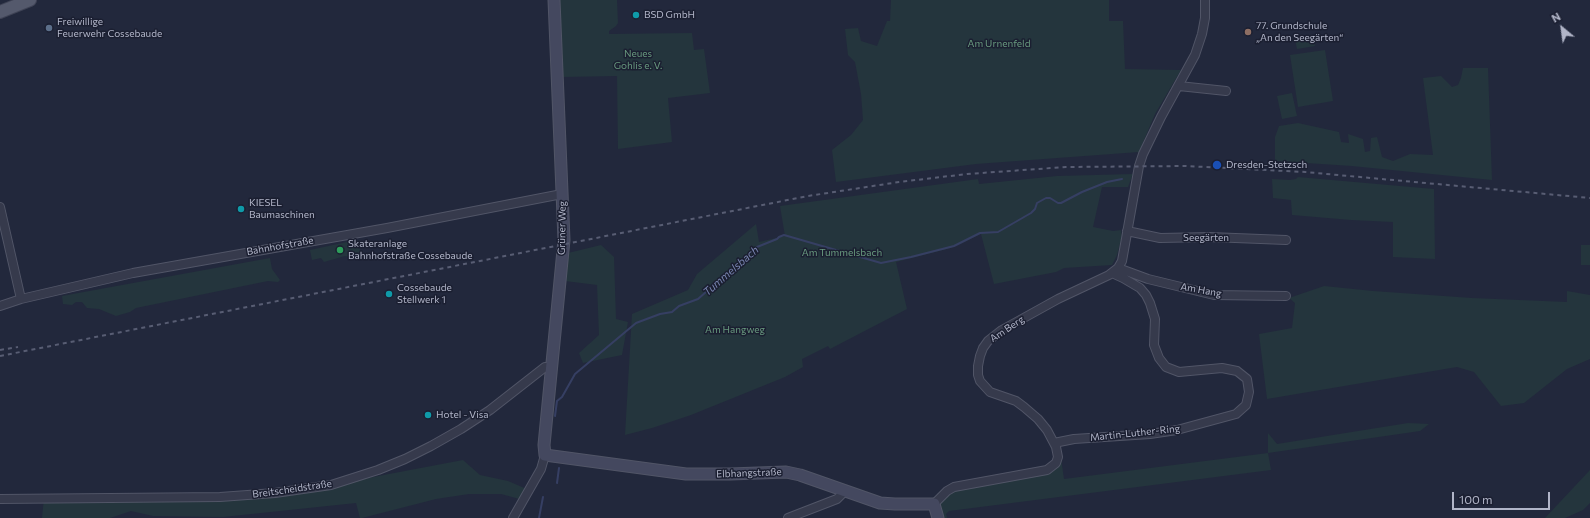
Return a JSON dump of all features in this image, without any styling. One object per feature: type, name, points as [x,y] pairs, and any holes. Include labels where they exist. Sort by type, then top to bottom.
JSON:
[{"type":"main road","points":[[0,12],[30,0]]},
{"type":"street","name":"Grüner Weg","points":[[545,455],[544,445],[564,240],[554,0]]},
{"type":"street","points":[[1115,271],[1122,261],[1137,172],[1143,154],[1161,117],[1190,66],[1200,42],[1205,18],[1205,0]]},
{"type":"street","points":[[1179,86],[1226,91]]},
{"type":"street","name":"Bahnhofstraße","points":[[0,306],[21,299],[133,273],[387,228],[562,194]]},
{"type":"street","points":[[0,207],[21,299]]},
{"type":"street","name":"Seegärten","points":[[1127,232],[1160,238],[1210,237],[1286,240]]},
{"type":"street","name":"Am Hang","points":[[1115,271],[1214,295],[1286,296]]},
{"type":"street","name":"Martin-Luther-Ring","points":[[1054,443],[1074,439],[1150,434],[1177,430],[1236,414],[1246,405],[1249,392],[1246,379],[1237,371],[1222,368],[1179,372],[1166,367],[1159,358],[1154,345],[1155,319],[1146,295],[1140,288],[1123,278],[1115,271]]},
{"type":"street","name":"Am Berg","points":[[934,504],[947,491],[962,485],[1047,470],[1056,463],[1058,457],[1057,450],[1038,419],[1016,402],[990,392],[985,387],[978,375],[981,352],[988,341],[1002,330],[1058,299],[1115,271]]},
{"type":"street","name":"Breitscheidstraße","points":[[0,499],[220,496],[275,493],[331,484],[378,470],[431,446],[490,410],[545,367],[551,367]]},
{"type":"street","points":[[513,518],[541,469],[545,455]]},
{"type":"street","name":"Elbhangstraße","points":[[545,455],[686,474],[786,472],[800,475],[887,504],[934,504]]},
{"type":"street","points":[[788,518],[837,499],[845,491]]},
{"type":"street","points":[[934,504],[938,518]]},
{"type":"green space","name":"Neues Gohlis e. V.","points":[[560,0],[617,0],[618,23],[609,31],[609,34],[692,33],[694,50],[704,49],[710,93],[668,98],[672,142],[618,149],[617,76],[563,77]]},
{"type":"green space","name":"Am Urnenfeld","points":[[891,0],[1109,0],[1109,21],[1123,21],[1125,69],[1181,70],[1155,114],[1139,152],[976,164],[836,182],[832,150],[851,135],[863,120],[861,94],[855,62],[848,55],[845,29],[858,28],[861,41],[877,46],[887,21],[890,21]]},
{"type":"green space","points":[[1313,37],[1315,46],[1297,49],[1295,40]]},
{"type":"green space","points":[[1325,50],[1333,101],[1298,107],[1290,55]]},
{"type":"green space","points":[[1463,68],[1488,68],[1492,180],[1352,166],[1275,161],[1275,137],[1279,126],[1298,123],[1339,132],[1341,142],[1349,143],[1348,134],[1363,139],[1365,152],[1370,151],[1371,138],[1377,137],[1382,157],[1393,161],[1410,154],[1433,155],[1423,78],[1441,76],[1452,87],[1458,85]]},
{"type":"green space","points":[[1292,93],[1297,116],[1282,119],[1277,96]]},
{"type":"green space","points":[[1133,174],[1128,187],[1102,187],[1093,227],[1113,231],[1121,230],[1122,236],[1117,255],[1112,265],[1064,268],[1056,272],[994,284],[981,234],[951,248],[896,262],[907,309],[830,349],[828,346],[802,359],[803,367],[785,377],[691,415],[625,435],[632,314],[688,290],[697,274],[756,224],[759,242],[785,236],[780,206],[978,179],[979,184],[1057,176]]},
{"type":"green space","points":[[1298,177],[1434,189],[1435,259],[1393,257],[1393,222],[1292,215],[1291,200],[1273,198],[1272,179],[1290,180]]},
{"type":"green space","name":"Skateranlage Bahnhofstraße Cossebaude","points":[[356,240],[358,241],[361,255],[358,259],[345,256],[324,262],[321,258],[312,260],[310,250]]},
{"type":"green space","points":[[601,245],[614,257],[616,319],[628,322],[622,355],[583,363],[579,353],[599,335],[597,285],[565,281],[568,253]]},
{"type":"green space","points":[[1581,245],[1590,245],[1590,265],[1581,265]]},
{"type":"green space","points":[[270,258],[272,269],[280,280],[278,282],[268,281],[136,308],[130,312],[116,316],[99,309],[87,308],[82,302],[76,302],[72,305],[63,304],[62,296]]},
{"type":"green space","points":[[1324,286],[1472,298],[1567,302],[1567,291],[1590,295],[1590,359],[1567,369],[1524,403],[1501,406],[1474,372],[1457,367],[1267,399],[1259,334],[1292,328],[1295,303],[1289,298]]},
{"type":"green space","points":[[1408,423],[1429,424],[1420,431],[1268,453],[1268,433],[1277,444]]},
{"type":"green space","points":[[1268,453],[1271,470],[949,511],[946,514],[947,518],[942,518],[939,507],[941,502],[948,494],[957,490],[1049,473],[1055,469],[1061,458],[1064,479]]},
{"type":"green space","points":[[463,460],[480,475],[508,481],[529,490],[523,500],[501,494],[469,494],[436,499],[362,518],[360,518],[356,503],[223,517],[153,516],[131,511],[110,518],[42,518],[44,498],[220,497],[331,485]]},
{"type":"green space","points":[[1590,470],[1590,503],[1583,510],[1565,518],[1545,518]]},
{"type":"waterway","name":"Tummelsbach","points":[[555,416],[557,401],[562,397],[575,374],[636,323],[660,314],[672,312],[679,306],[698,299],[757,247],[779,237],[784,235],[881,263],[954,246],[980,233],[998,232],[1031,213],[1035,209],[1037,203],[1046,198],[1050,198],[1058,203],[1061,203],[1082,192],[1107,182],[1122,179]]},
{"type":"waterway","name":"Tummelsbach","points":[[557,483],[559,468]]},
{"type":"waterway","name":"Tummelsbach","points":[[539,518],[543,497]]},
{"type":"railway","points":[[0,356],[808,196],[899,182],[967,174],[1066,167],[1186,166],[1305,172],[1590,198]]},
{"type":"railway","points":[[0,350],[18,347]]},
{"type":"place","name":"BSD GmbH","points":[[636,15]]},
{"type":"place","name":"Freiwillige Feuerwehr Cossebaude","points":[[49,28]]},
{"type":"place","name":"77. Grundschule „An den Seegärten“","points":[[1248,32]]},
{"type":"place","name":"Dresden-Stetzsch","points":[[1217,165]]},
{"type":"place","name":"KIESEL Baumaschinen","points":[[241,209]]},
{"type":"place","name":"Skateranlage Bahnhofstraße Cossebaude","points":[[340,250]]},
{"type":"place","name":"Cossebaude Stellwerk 1","points":[[389,294]]},
{"type":"place","name":"Hotel - Visa","points":[[428,415]]},
{"type":"park label","name":"Am Tummelsbach","points":[[842,253]]},
{"type":"park label","name":"Am Hangweg","points":[[735,330]]}]
